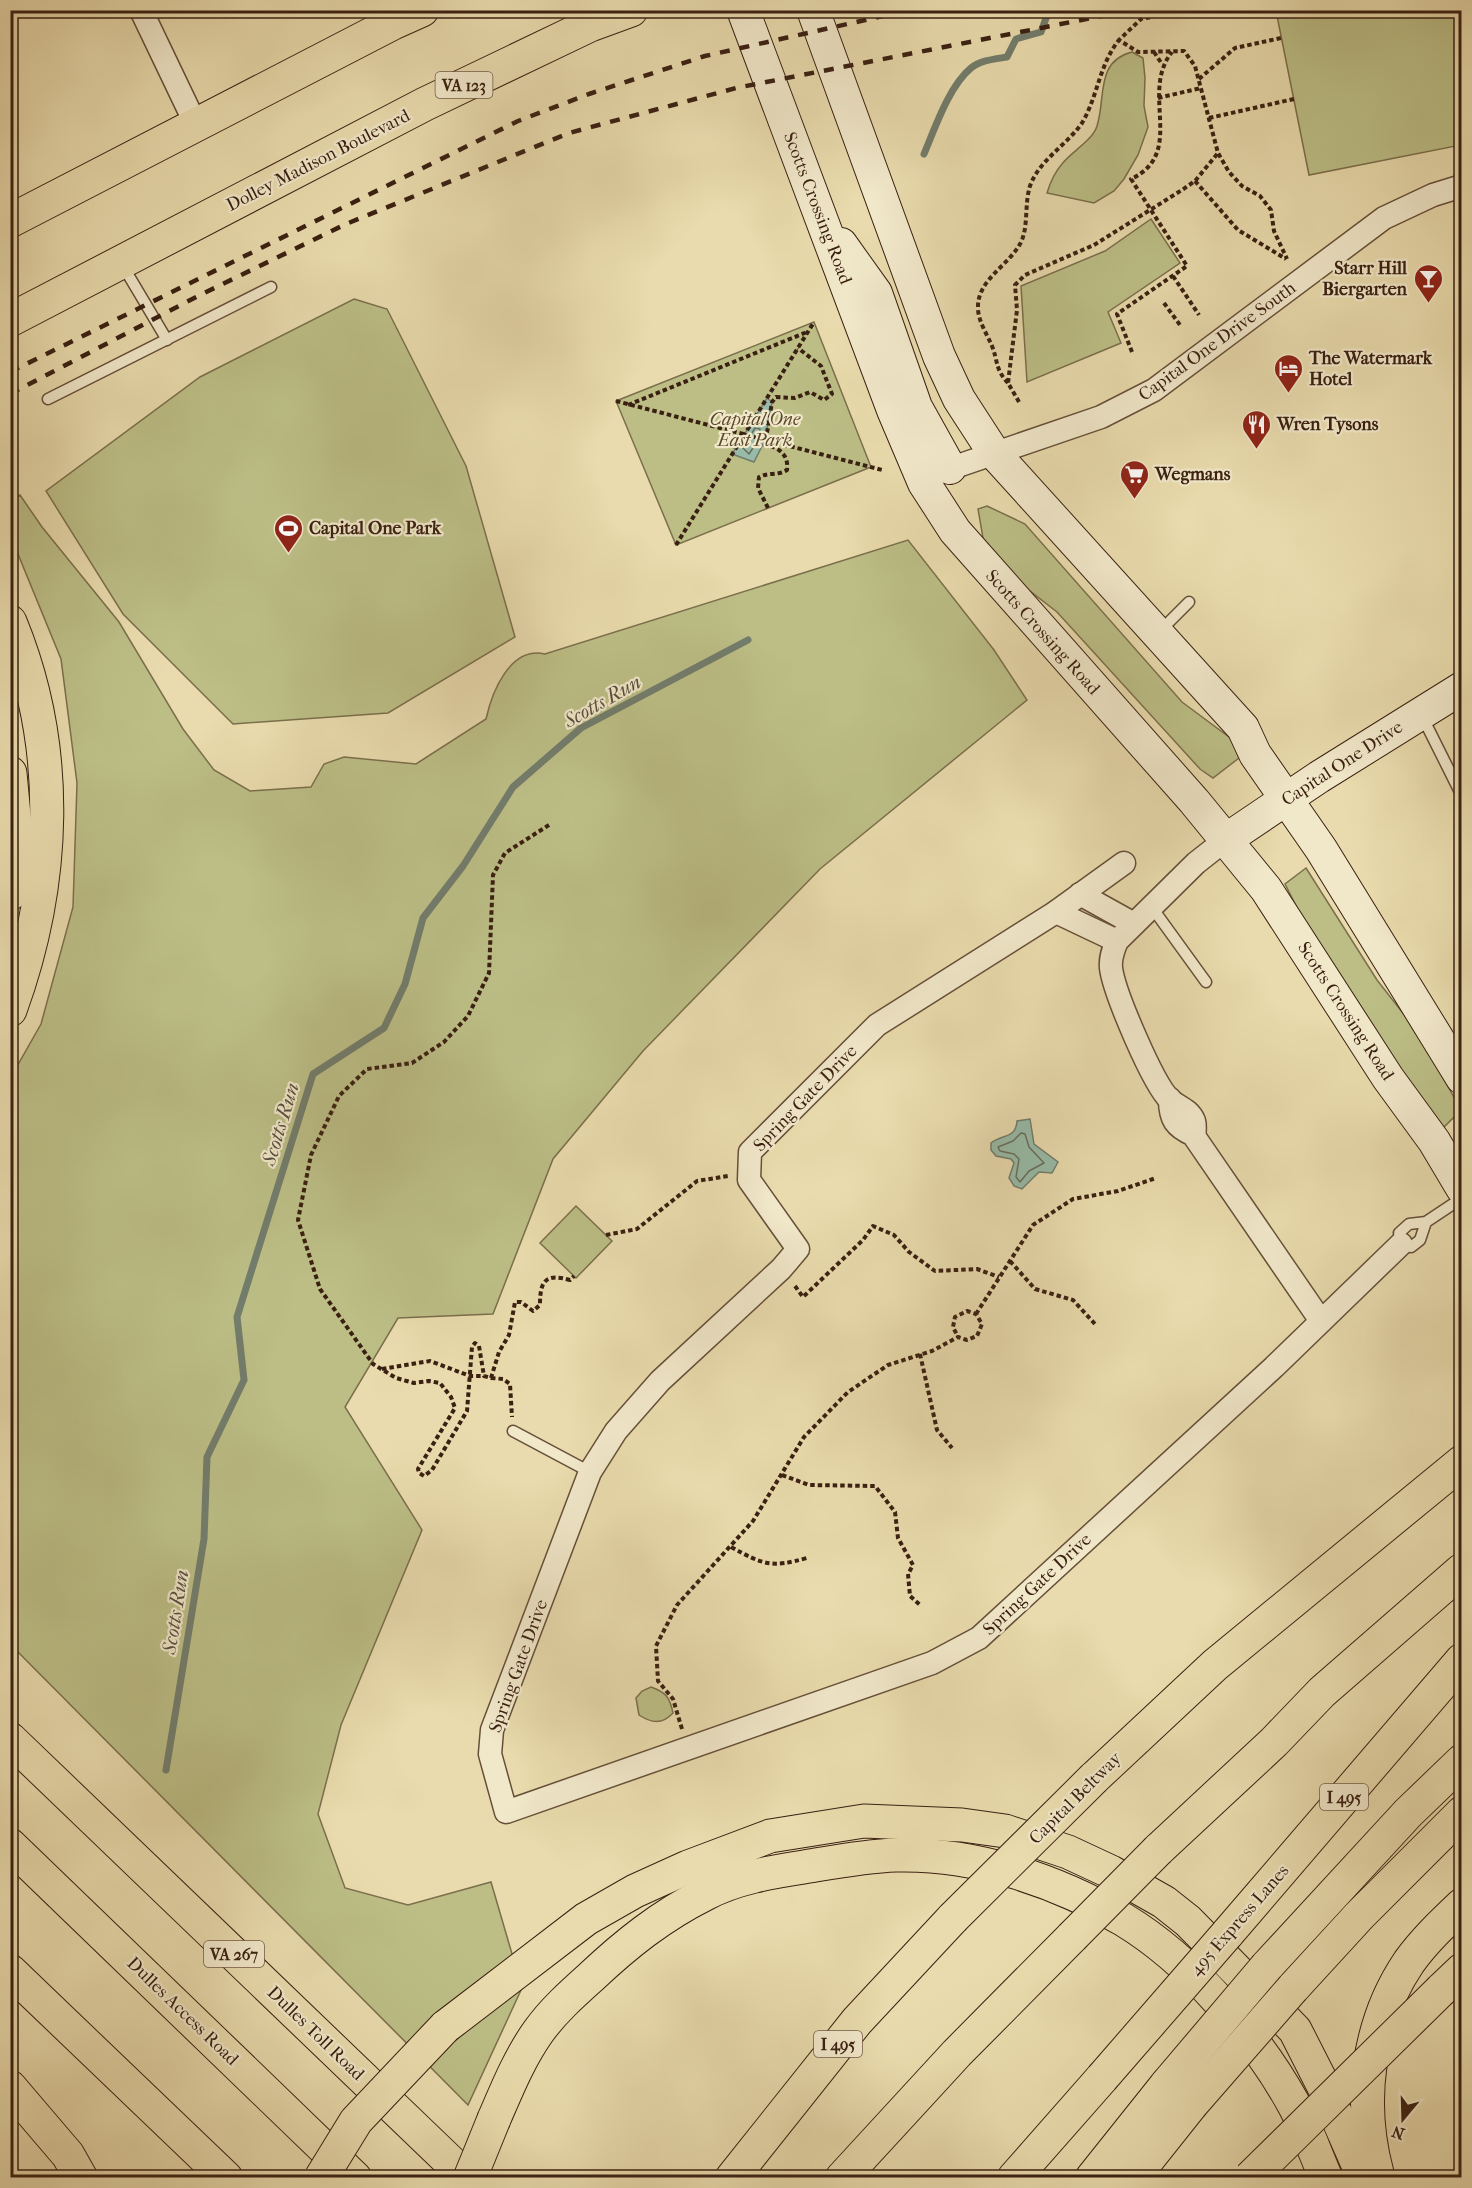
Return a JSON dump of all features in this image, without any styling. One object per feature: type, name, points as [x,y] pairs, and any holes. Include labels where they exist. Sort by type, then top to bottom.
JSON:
[{"type":"main road","points":[[10,221],[422,10]]},
{"type":"main road","name":"Dolley Madison Boulevard","points":[[10,320],[425,104],[590,25],[631,10]]},
{"type":"main road","name":"Scotts Crossing Road","points":[[743,10],[893,410],[936,473],[934,501],[962,539],[1194,801],[1224,841],[1266,889],[1454,1175]]},
{"type":"main road","points":[[813,10],[939,356],[959,399],[994,453],[1243,728],[1256,754],[1321,849],[1461,1078]]},
{"type":"main road","points":[[10,622],[21,648],[43,739],[47,840],[41,902],[31,950],[10,1010]]},
{"type":"main road","name":"Capital One Drive","points":[[1224,841],[1285,799],[1461,688]]},
{"type":"main road","points":[[10,773],[16,837],[10,894]]},
{"type":"main road","name":"Capital Beltway","points":[[732,2178],[857,2021],[953,1918],[1094,1778],[1258,1628],[1461,1462]]},
{"type":"main road","points":[[848,2172],[957,2053],[1158,1850],[1274,1742],[1322,1692],[1461,1570]]},
{"type":"main road","points":[[1274,1742],[1461,1590]]},
{"type":"main road","name":"495 Express Lanes","points":[[1014,2178],[1227,1934],[1461,1660]]},
{"type":"main road","points":[[10,1731],[64,1790]]},
{"type":"main road","name":"Dulles Toll Road","points":[[10,1739],[469,2178]]},
{"type":"main road","points":[[1092,2178],[1167,2084],[1267,1966],[1408,1813],[1461,1761]]},
{"type":"main road","points":[[1133,2178],[1191,2105],[1293,1988],[1359,1916],[1461,1814]]},
{"type":"main road","points":[[321,2178],[356,2121],[445,2027],[586,1918],[667,1876],[770,1836],[864,1821],[909,1821],[1005,1831],[1068,1852],[1111,1872],[1164,1902],[1188,1921],[1294,2030],[1324,2086],[1364,2178]]},
{"type":"main road","name":"Dulles Access Road","points":[[10,1845],[355,2178]]},
{"type":"main road","points":[[469,2178],[521,2058],[539,2030],[560,2006],[644,1929],[707,1893],[747,1878],[853,1859],[895,1855],[943,1857],[986,1863],[1060,1890],[1124,1921],[1171,1956],[1209,1992],[1265,2056],[1294,2105],[1326,2178]]},
{"type":"main road","points":[[1378,2178],[1366,2118],[1367,2086],[1381,2021],[1409,1963],[1461,1905]]},
{"type":"main road","points":[[10,1971],[226,2178]]},
{"type":"main road","points":[[1250,2178],[1451,1980]]},
{"type":"main road","points":[[10,2087],[68,2155],[81,2178]]},
{"type":"main road","points":[[403,2117],[480,2178]]},
{"type":"street","points":[[141,10],[196,125]]},
{"type":"street","name":"Capital One Drive South","points":[[936,473],[1101,417],[1154,390],[1384,218],[1433,195],[1461,186]]},
{"type":"street","points":[[1224,841],[1196,863],[1117,941],[1111,961],[1116,986],[1155,1077],[1170,1099],[1184,1108],[1194,1122],[1194,1135],[1321,1321]]},
{"type":"street","name":"Spring Gate Drive","points":[[1124,863],[1056,912],[877,1025],[750,1152],[749,1180],[798,1250],[782,1269],[660,1381],[616,1431],[590,1472],[492,1730],[490,1754],[506,1812],[932,1663],[980,1638],[1401,1244]]},
{"type":"street","points":[[1080,894],[1134,924]]},
{"type":"street","points":[[1056,912],[1117,941]]},
{"type":"lane","points":[[121,262],[167,340]]},
{"type":"lane","points":[[48,399],[271,287]]},
{"type":"lane","points":[[1158,632],[1189,602]]},
{"type":"lane","points":[[1420,713],[1459,790]]},
{"type":"lane","points":[[1151,906],[1206,982]]},
{"type":"lane","points":[[1426,1222],[1420,1240],[1411,1247],[1401,1244],[1399,1233],[1409,1224],[1426,1222],[1461,1198]]},
{"type":"lane","points":[[513,1431],[590,1472]]},
{"type":"path","points":[[1019,402],[996,366],[992,347],[986,337],[978,308],[982,289],[1019,247],[1023,238],[1031,185],[1041,167],[1082,122],[1107,56],[1119,40],[1141,19],[1187,10]]},
{"type":"path","points":[[1198,79],[1235,48],[1281,38]]},
{"type":"path","points":[[1119,40],[1138,52],[1184,51],[1195,66],[1218,153],[1242,186],[1260,196],[1271,210],[1274,231],[1287,259],[1238,230],[1195,180]]},
{"type":"path","points":[[1132,352],[1117,314],[1187,266],[1131,179],[1146,172],[1154,160],[1163,128],[1158,98],[1162,64],[1172,51]]},
{"type":"path","points":[[1153,52],[1162,64]]},
{"type":"path","points":[[1158,98],[1201,88]]},
{"type":"path","points":[[1209,118],[1294,99]]},
{"type":"path","points":[[1008,382],[1017,310],[1016,285],[1025,275],[1094,245],[1195,180],[1218,153]]},
{"type":"path","points":[[1173,276],[1199,315]]},
{"type":"path","points":[[1164,303],[1180,326]]},
{"type":"path","points":[[676,545],[814,322]]},
{"type":"path","points":[[628,405],[808,332]]},
{"type":"path","points":[[768,508],[758,488],[759,477],[766,474],[778,475],[787,470],[788,462],[784,454],[775,447],[765,445],[772,402],[776,397],[795,398],[810,392],[824,400],[832,394],[821,366],[798,348]]},
{"type":"path","points":[[616,401],[882,470]]},
{"type":"path","points":[[484,1376],[479,1346],[475,1343],[472,1347],[467,1411],[432,1470],[424,1476],[419,1473],[418,1469],[455,1408],[451,1397],[440,1383],[429,1381],[414,1383],[396,1378],[373,1364],[320,1289],[298,1220],[311,1155],[339,1096],[367,1069],[412,1063],[444,1042],[468,1016],[489,973],[493,875],[505,853],[549,825]]},
{"type":"path","points":[[606,1235],[637,1229],[697,1181],[716,1177],[750,1175]]},
{"type":"path","points":[[976,1314],[1034,1225],[1073,1199],[1118,1191],[1156,1178]]},
{"type":"path","points":[[782,1269],[803,1297],[863,1240],[873,1226],[894,1235],[909,1252],[935,1271],[977,1269],[999,1278]]},
{"type":"path","points":[[1010,1261],[1035,1289],[1073,1300],[1095,1324]]},
{"type":"path","points":[[491,1378],[499,1352],[509,1335],[515,1302],[521,1302],[533,1311],[540,1305],[541,1284],[556,1276],[570,1280],[573,1276]]},
{"type":"path","points":[[687,1749],[673,1699],[658,1681],[656,1646],[677,1605],[753,1521],[804,1437],[848,1392],[888,1365],[921,1354],[958,1337],[968,1340],[980,1333],[982,1324],[976,1314],[967,1311],[955,1317],[953,1327],[958,1337]]},
{"type":"path","points":[[921,1354],[937,1430],[952,1448]]},
{"type":"path","points":[[382,1370],[430,1361],[470,1376],[503,1379],[510,1384],[513,1431]]},
{"type":"path","points":[[782,1475],[809,1485],[874,1486],[896,1512],[898,1538],[913,1565],[908,1574],[910,1596],[920,1605]]},
{"type":"path","points":[[731,1547],[762,1564],[788,1564],[807,1558]]},
{"type":"green space","points":[[1276,11],[1461,11],[1461,145],[1309,175]]},
{"type":"green space","points":[[1132,52],[1143,58],[1144,106],[1148,127],[1138,155],[1124,179],[1114,191],[1094,203],[1047,193],[1059,167],[1095,131],[1107,72],[1120,57]]},
{"type":"green space","points":[[1151,219],[1180,263],[1108,312],[1121,343],[1027,382],[1021,286],[1105,251]]},
{"type":"green space","name":"Capital One Park","points":[[354,299],[387,309],[466,466],[515,637],[388,713],[233,724],[123,614],[46,491],[200,377]]},
{"type":"green space","name":"Capital One East Park","points":[[814,322],[871,467],[676,545],[616,401]]},
{"type":"green space","points":[[20,495],[42,527],[119,622],[183,729],[214,770],[250,791],[311,787],[324,764],[344,757],[416,764],[486,719],[498,684],[513,664],[522,657],[533,653],[545,654],[908,540],[994,650],[1027,700],[820,869],[643,1051],[553,1159],[493,1314],[398,1318],[345,1407],[422,1530],[341,1725],[318,1814],[345,1888],[408,1905],[491,1882],[522,1988],[468,2105],[11,1645],[11,1077],[41,1024],[73,907],[77,783],[61,659],[11,537],[11,499]]},
{"type":"green space","points":[[987,506],[1025,524],[1182,702],[1233,740],[1239,758],[1213,778],[1200,769],[1057,612],[999,567],[983,538],[978,509]]},
{"type":"green space","points":[[1306,868],[1377,980],[1417,1031],[1461,1110],[1442,1129],[1315,943],[1285,884]]},
{"type":"green space","points":[[576,1206],[612,1241],[576,1278],[540,1243]]},
{"type":"green space","points":[[651,1687],[664,1693],[669,1700],[673,1713],[665,1720],[656,1722],[639,1715],[636,1698],[642,1691]]},
{"type":"water","points":[[767,398],[772,402],[765,440],[754,462],[732,454]]},
{"type":"water","points":[[1030,1119],[1034,1144],[1058,1162],[1052,1173],[1039,1172],[1022,1189],[1014,1186],[1009,1178],[1014,1163],[1011,1159],[996,1156],[991,1150],[991,1143],[1014,1131],[1017,1121]]},
{"type":"waterway","name":"Scotts Run","points":[[924,154],[943,108],[963,76],[979,63],[1007,57],[1016,39],[1041,32],[1049,10]]},
{"type":"waterway","name":"Scotts Run","points":[[166,1770],[204,1539],[207,1457],[244,1380],[237,1317],[313,1074],[384,1028],[405,984],[423,918],[463,866],[513,787],[581,728],[748,640]]},
{"type":"railway","points":[[10,372],[518,121],[589,94],[705,56],[910,10]]},
{"type":"railway","points":[[10,394],[198,296],[346,224],[569,133],[736,88],[1132,10]]},
{"type":"place","name":"Starr Hill Biergarten","points":[[1428,304]]},
{"type":"place","name":"The Watermark Hotel","points":[[1288,394]]},
{"type":"place","name":"Wren Tysons","points":[[1256,450]]},
{"type":"place","name":"Wegmans","points":[[1134,500]]},
{"type":"place","name":"Capital One Park","points":[[288,554]]}]
